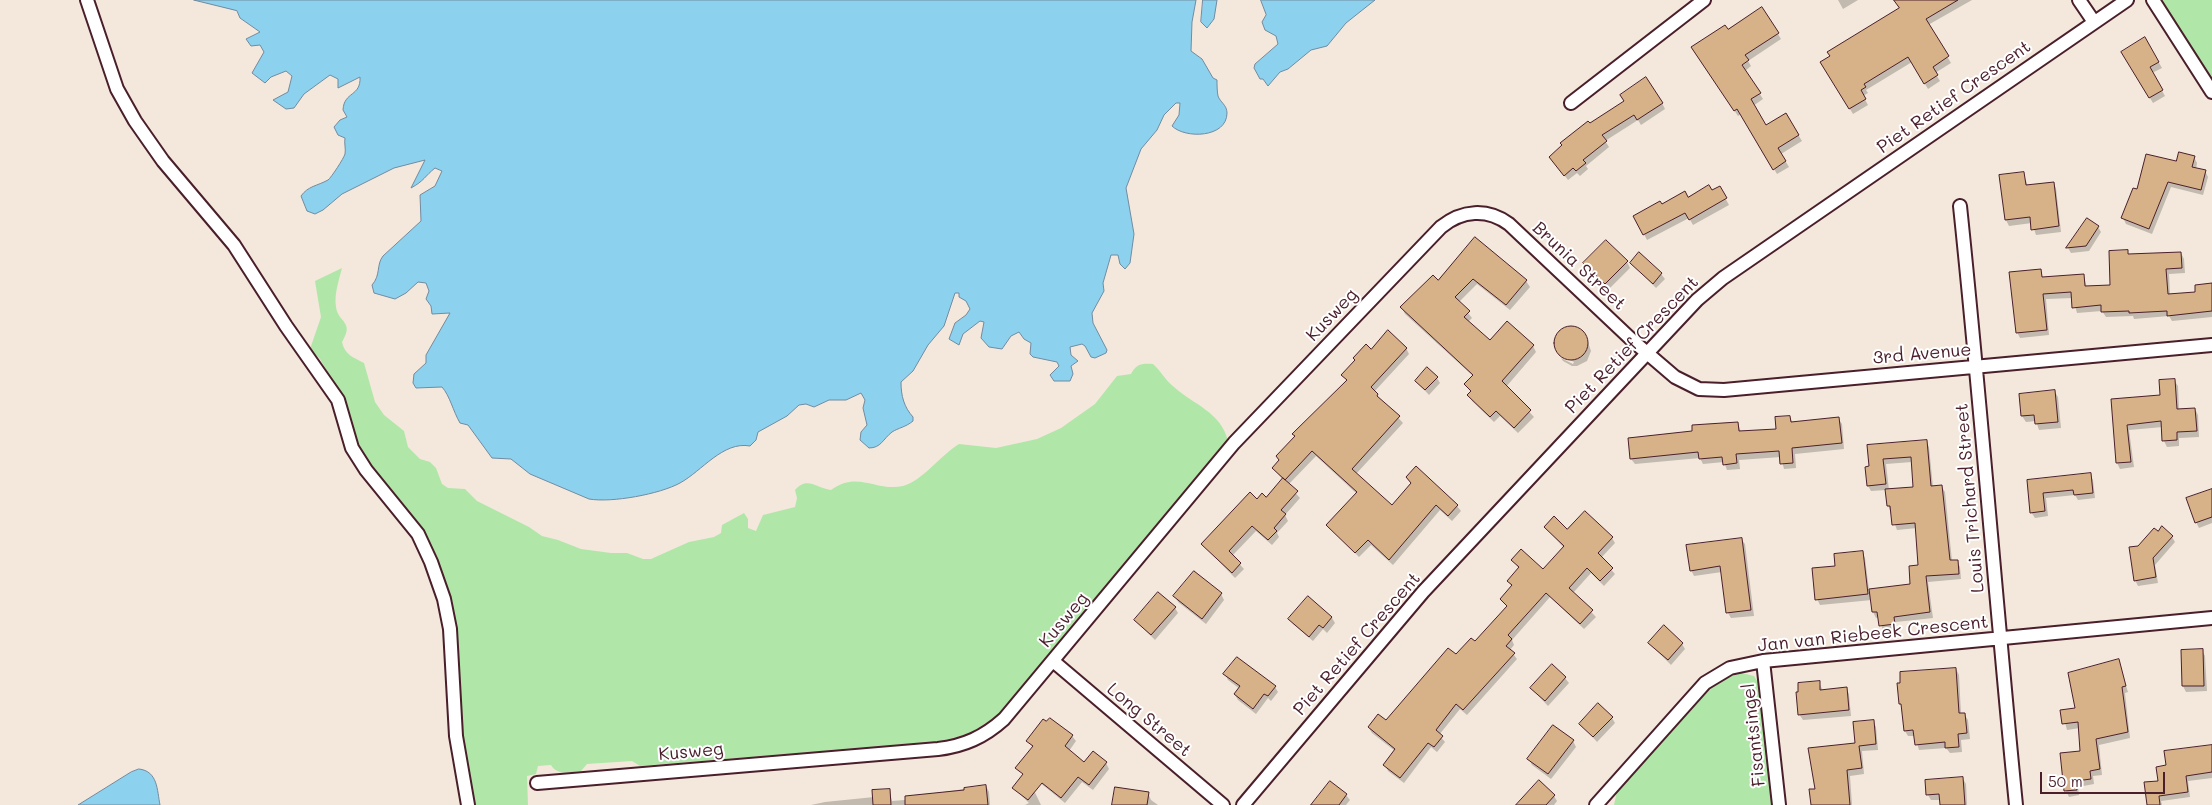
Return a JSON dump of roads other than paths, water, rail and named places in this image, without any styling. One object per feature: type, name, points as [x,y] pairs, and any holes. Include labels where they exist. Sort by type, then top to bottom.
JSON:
[{"type":"street","points":[[87,0],[117,89],[134,121],[163,161],[234,245],[286,326],[338,400],[352,448],[366,470],[418,534],[434,572],[450,628],[456,736],[468,805]]},
{"type":"street","points":[[1571,103],[1704,0]]},
{"type":"street","points":[[2079,0],[2094,22]]},
{"type":"street","name":"Piet Retief Crescent","points":[[1243,805],[1423,592],[1697,300],[1724,278],[2127,0]]},
{"type":"street","points":[[2153,0],[2212,92]]},
{"type":"street","name":"Louis Trichard Street","points":[[1960,206],[1977,367],[2016,805]]},
{"type":"street","name":"Brunia Street","points":[[1483,213],[1501,218],[1509,224],[1646,353]]},
{"type":"street","name":"Kusweg","points":[[537,783],[951,748],[976,739],[996,727],[1234,442],[1434,234],[1456,217],[1483,213]]},
{"type":"street","name":"3rd Avenue","points":[[1646,353],[1681,381],[1700,389],[1712,391],[2212,345]]},
{"type":"street","name":"Jan van Riebeek Crescent","points":[[1598,804],[1706,683],[1730,668],[1763,661],[2212,618]]},
{"type":"street","name":"Long Street","points":[[1053,661],[1224,805]]},
{"type":"street","name":"Fisantsingel","points":[[1763,661],[1779,805]]},
{"type":"water","points":[[194,0],[1196,0],[1192,22],[1191,51],[1202,59],[1213,78],[1217,80],[1218,96],[1227,113],[1225,121],[1213,132],[1204,134],[1186,133],[1172,126],[1179,115],[1180,103],[1176,103],[1164,115],[1157,130],[1141,149],[1126,188],[1134,234],[1130,263],[1125,269],[1120,264],[1118,255],[1111,255],[1103,283],[1104,291],[1092,313],[1093,323],[1107,350],[1106,353],[1095,358],[1091,357],[1082,344],[1070,347],[1071,355],[1078,361],[1071,366],[1073,374],[1070,381],[1054,381],[1050,375],[1059,366],[1057,362],[1033,357],[1030,354],[1031,343],[1024,339],[1019,332],[1011,336],[1002,349],[989,347],[981,338],[984,322],[980,321],[963,334],[959,345],[949,339],[955,323],[966,315],[970,309],[966,301],[959,297],[959,293],[955,293],[944,326],[928,345],[913,371],[901,382],[904,401],[913,417],[913,421],[892,432],[882,443],[869,448],[860,440],[861,432],[867,425],[863,408],[865,400],[861,393],[846,400],[829,400],[814,407],[806,404],[799,405],[787,416],[758,432],[756,440],[750,446],[740,446],[722,452],[688,478],[661,491],[623,499],[589,499],[530,474],[511,459],[492,458],[468,425],[460,423],[442,387],[416,388],[413,383],[414,374],[426,363],[426,355],[450,313],[432,314],[431,306],[426,299],[429,291],[426,283],[418,282],[406,293],[395,299],[374,293],[372,285],[377,278],[383,256],[421,221],[420,195],[435,186],[442,171],[435,168],[422,181],[411,188],[425,160],[394,168],[342,194],[323,210],[315,214],[307,211],[301,196],[310,188],[328,180],[345,154],[345,138],[338,135],[334,127],[340,120],[347,117],[343,110],[344,104],[358,88],[360,77],[338,88],[338,79],[330,75],[304,94],[294,108],[286,109],[273,100],[288,92],[292,76],[286,71],[271,77],[265,83],[252,73],[264,52],[260,45],[251,46],[246,39],[260,32],[240,18],[237,11]]},
{"type":"water","points":[[1203,0],[1217,0],[1214,19],[1207,28],[1201,22]]},
{"type":"water","points":[[1261,0],[1375,0],[1346,23],[1327,46],[1311,50],[1288,69],[1280,72],[1268,86],[1263,79],[1260,79],[1254,68],[1255,64],[1278,44],[1276,36],[1265,30],[1262,22],[1266,15]]},
{"type":"water","points":[[139,769],[150,773],[156,782],[160,805],[78,805],[131,772]]}]
